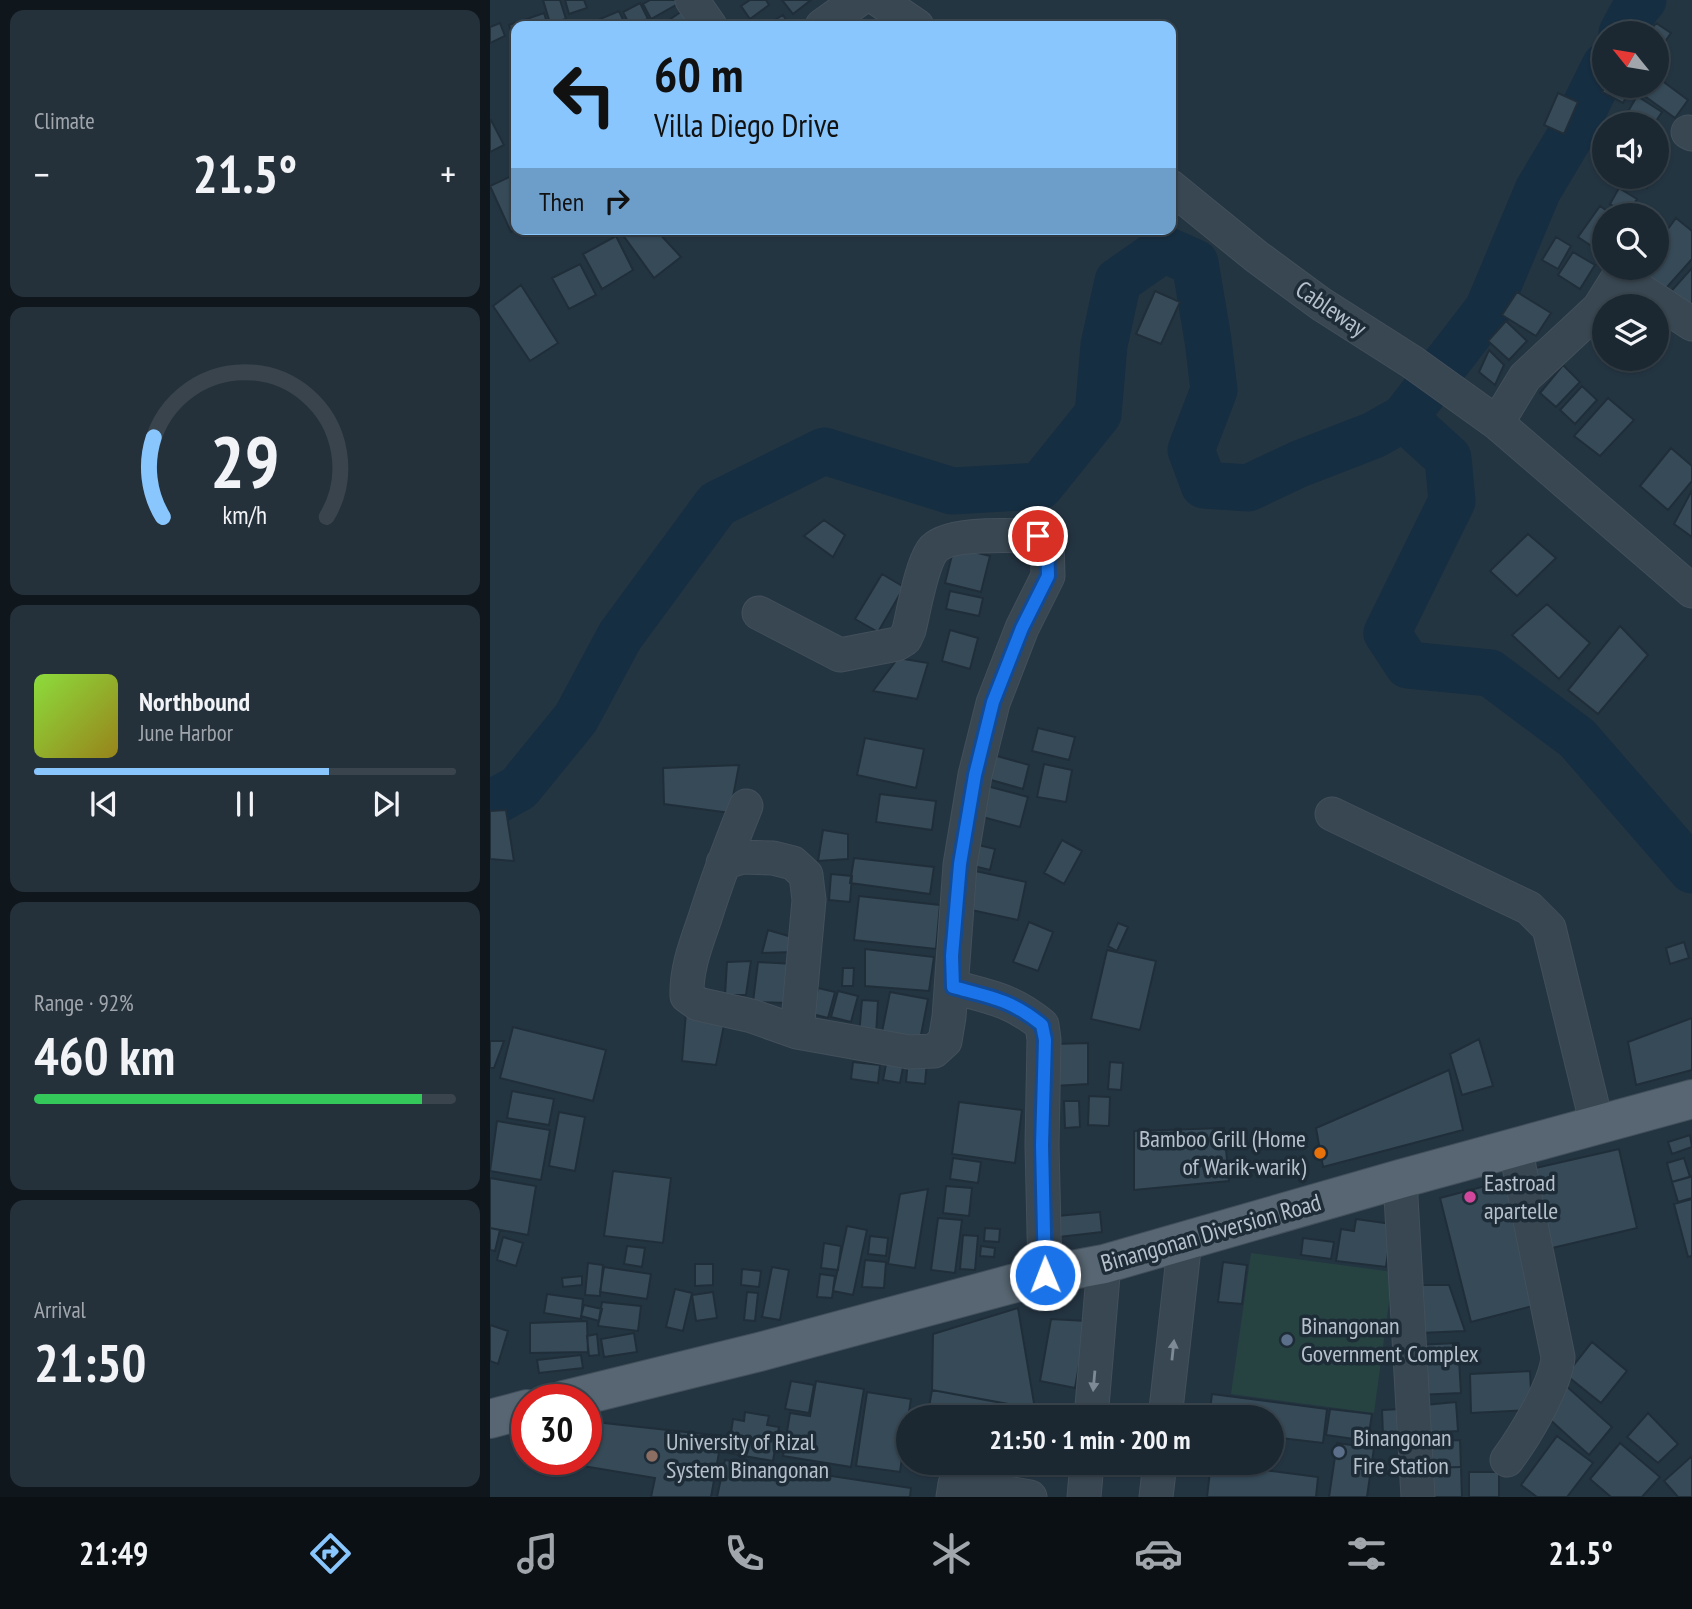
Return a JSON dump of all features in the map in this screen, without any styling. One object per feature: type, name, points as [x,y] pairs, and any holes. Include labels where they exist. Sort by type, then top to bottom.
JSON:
[{"type":"main road","name":"Binangonan Diversion Road","points":[[602,1390],[1045,1275],[1104,1264],[1400,1178],[1692,1099]]},
{"type":"main road","points":[[490,1419],[511,1413]]},
{"type":"street","points":[[692,0],[707,21]]},
{"type":"street","points":[[829,21],[859,0]]},
{"type":"street","points":[[879,0],[910,21]]},
{"type":"street","name":"Cableway","points":[[1176,191],[1257,257],[1321,304],[1412,362],[1497,423],[1692,590]]},
{"type":"street","points":[[1497,423],[1525,377],[1599,308],[1619,276],[1692,324]]},
{"type":"street","points":[[746,806],[723,863],[691,959],[686,982],[687,996],[698,1004],[752,1016],[797,1032],[909,1052],[934,1051],[944,1041],[953,987],[952,956],[960,864],[975,775],[993,702],[1022,628],[1048,576],[1047,540],[1038,536],[968,537],[947,541],[935,547],[928,561],[909,630],[905,639],[897,644],[840,655],[759,613]]},
{"type":"street","points":[[1332,814],[1528,908],[1549,928],[1597,1125]]},
{"type":"street","points":[[723,863],[742,857],[773,859],[793,863],[806,876],[810,900],[797,1032]]},
{"type":"street","points":[[953,987],[1023,1009],[1042,1025],[1045,1040],[1042,1145],[1045,1275]]},
{"type":"street","points":[[1507,1460],[1523,1437],[1553,1381],[1558,1357],[1515,1147]]},
{"type":"street","points":[[1400,1178],[1418,1497]]},
{"type":"street","points":[[1166,1405],[1185,1240]]},
{"type":"street","points":[[1092,1405],[1104,1264]]},
{"type":"street","points":[[1084,1497],[1086,1475]]},
{"type":"street","points":[[1156,1497],[1159,1475]]},
{"type":"street","points":[[953,1497],[955,1483],[1030,1497]]},
{"type":"green space","points":[[1251,1253],[1393,1272],[1374,1413],[1231,1394]]},
{"type":"building","points":[[543,0],[560,0],[566,19],[549,21]]},
{"type":"building","points":[[565,0],[584,0],[587,8],[569,14]]},
{"type":"building","points":[[650,0],[685,0],[651,19],[643,4]]},
{"type":"building","points":[[750,0],[766,0],[769,5],[750,19],[741,6]]},
{"type":"building","points":[[782,0],[811,0],[793,14]]},
{"type":"building","points":[[640,3],[648,19],[628,21],[623,12]]},
{"type":"building","points":[[691,5],[696,21],[670,21]]},
{"type":"building","points":[[619,11],[624,21],[601,21],[600,19]]},
{"type":"building","points":[[544,13],[546,21],[521,21]]},
{"type":"building","points":[[783,15],[787,21],[773,21]]},
{"type":"building","points":[[500,23],[505,36],[490,43],[490,27]]},
{"type":"building","points":[[1670,87],[1688,100],[1675,118],[1647,98],[1670,98]]},
{"type":"building","points":[[1558,93],[1578,102],[1564,134],[1544,125]]},
{"type":"building","points":[[1636,98],[1640,98],[1662,112],[1628,112]]},
{"type":"building","points":[[490,121],[504,145],[490,152]]},
{"type":"building","points":[[511,176],[511,232],[490,186]]},
{"type":"building","points":[[1618,189],[1637,199],[1635,203],[1611,203]]},
{"type":"building","points":[[1592,217],[1592,246],[1578,237]]},
{"type":"building","points":[[1676,218],[1692,231],[1692,259],[1658,294],[1632,280],[1669,280],[1669,228]]},
{"type":"building","points":[[623,235],[661,235],[681,257],[654,278]]},
{"type":"building","points":[[616,236],[633,270],[602,289],[583,254]]},
{"type":"building","points":[[1556,237],[1571,246],[1558,269],[1542,260]]},
{"type":"building","points":[[1573,252],[1592,263],[1592,270],[1580,289],[1558,275]]},
{"type":"building","points":[[580,264],[596,295],[569,309],[552,278]]},
{"type":"building","points":[[1692,268],[1692,308],[1669,298],[1669,294]]},
{"type":"building","points":[[521,285],[558,343],[530,361],[493,306]]},
{"type":"building","points":[[1155,291],[1180,302],[1161,344],[1136,334]]},
{"type":"building","points":[[1517,292],[1551,313],[1536,336],[1502,315]]},
{"type":"building","points":[[1506,321],[1527,341],[1509,360],[1488,341]]},
{"type":"building","points":[[1489,350],[1504,365],[1495,385],[1479,372]]},
{"type":"building","points":[[1563,365],[1580,382],[1556,407],[1540,393]]},
{"type":"building","points":[[1582,386],[1597,400],[1575,424],[1560,410]]},
{"type":"building","points":[[1608,398],[1634,420],[1600,456],[1574,436]]},
{"type":"building","points":[[1671,448],[1692,466],[1692,481],[1668,510],[1640,486]]},
{"type":"building","points":[[1692,490],[1692,537],[1674,524]]},
{"type":"building","points":[[824,520],[845,535],[833,557],[804,536]]},
{"type":"building","points":[[1528,534],[1556,558],[1517,596],[1490,571]]},
{"type":"building","points":[[954,547],[990,556],[981,592],[945,583]]},
{"type":"building","points":[[882,574],[904,587],[878,632],[855,619]]},
{"type":"building","points":[[950,591],[983,598],[979,616],[946,609]]},
{"type":"building","points":[[1547,604],[1590,643],[1559,679],[1512,635]]},
{"type":"building","points":[[1620,626],[1648,655],[1598,714],[1568,690]]},
{"type":"building","points":[[950,630],[978,638],[970,669],[942,661]]},
{"type":"building","points":[[898,658],[928,663],[917,699],[873,691]]},
{"type":"building","points":[[1038,728],[1075,737],[1069,760],[1032,751]]},
{"type":"building","points":[[865,738],[924,749],[916,788],[857,775]]},
{"type":"building","points":[[990,754],[1029,765],[1023,789],[984,778]]},
{"type":"building","points":[[1044,764],[1072,770],[1066,802],[1037,797]]},
{"type":"building","points":[[739,765],[730,813],[664,804],[663,768]]},
{"type":"building","points":[[983,785],[1028,797],[1020,827],[975,815]]},
{"type":"building","points":[[880,794],[936,801],[932,830],[876,822]]},
{"type":"building","points":[[506,810],[514,861],[490,859],[490,811]]},
{"type":"building","points":[[823,830],[848,834],[848,859],[818,861]]},
{"type":"building","points":[[1062,840],[1082,851],[1064,884],[1044,873]]},
{"type":"building","points":[[970,843],[995,849],[990,870],[965,864]]},
{"type":"building","points":[[854,858],[934,867],[930,894],[850,883]]},
{"type":"building","points":[[971,870],[1026,882],[1018,920],[962,908]]},
{"type":"building","points":[[831,874],[852,876],[850,902],[829,900]]},
{"type":"building","points":[[859,896],[940,905],[936,949],[854,940]]},
{"type":"building","points":[[1029,922],[1053,932],[1038,971],[1013,962]]},
{"type":"building","points":[[1118,923],[1128,927],[1117,951],[1108,946]]},
{"type":"building","points":[[768,930],[792,937],[794,952],[762,953]]},
{"type":"building","points":[[1684,942],[1689,958],[1670,964],[1666,948]]},
{"type":"building","points":[[865,949],[934,957],[929,991],[865,986]]},
{"type":"building","points":[[1107,950],[1156,961],[1140,1030],[1091,1019]]},
{"type":"building","points":[[751,961],[746,995],[725,995],[727,962]]},
{"type":"building","points":[[758,962],[795,964],[788,1003],[753,1002]]},
{"type":"building","points":[[843,968],[854,968],[853,986],[842,986]]},
{"type":"building","points":[[818,988],[835,992],[828,1018],[812,1014]]},
{"type":"building","points":[[838,991],[858,996],[851,1022],[831,1017]]},
{"type":"building","points":[[890,992],[928,999],[920,1040],[882,1032]]},
{"type":"building","points":[[862,1000],[878,1001],[876,1036],[859,1035]]},
{"type":"building","points":[[686,1012],[725,1020],[716,1065],[682,1061]]},
{"type":"building","points":[[1692,1018],[1692,1070],[1636,1085],[1628,1042]]},
{"type":"building","points":[[513,1027],[606,1050],[593,1101],[500,1078]]},
{"type":"building","points":[[1479,1039],[1493,1086],[1462,1095],[1450,1054]]},
{"type":"building","points":[[490,1041],[504,1041],[494,1068],[490,1068]]},
{"type":"building","points":[[1088,1043],[1088,1084],[1054,1086],[1053,1044]]},
{"type":"building","points":[[887,1059],[904,1062],[900,1083],[883,1080]]},
{"type":"building","points":[[908,1059],[927,1061],[925,1084],[906,1082]]},
{"type":"building","points":[[853,1062],[880,1065],[878,1083],[851,1079]]},
{"type":"building","points":[[1110,1062],[1123,1063],[1121,1090],[1108,1089]]},
{"type":"building","points":[[1449,1070],[1463,1130],[1323,1167],[1316,1128]]},
{"type":"building","points":[[512,1091],[554,1099],[549,1125],[507,1118]]},
{"type":"building","points":[[1089,1096],[1110,1097],[1109,1126],[1088,1125]]},
{"type":"building","points":[[1064,1101],[1079,1101],[1080,1127],[1065,1128]]},
{"type":"building","points":[[959,1102],[1022,1110],[1015,1163],[952,1154]]},
{"type":"building","points":[[559,1112],[585,1117],[575,1171],[549,1166]]},
{"type":"building","points":[[497,1121],[550,1130],[541,1180],[490,1171]]},
{"type":"building","points":[[1224,1128],[1229,1181],[1134,1190],[1134,1131]]},
{"type":"building","points":[[1690,1135],[1692,1147],[1672,1154],[1668,1142]]},
{"type":"building","points":[[1619,1149],[1637,1228],[1548,1249],[1531,1169]]},
{"type":"building","points":[[953,1158],[981,1162],[978,1183],[950,1179]]},
{"type":"building","points":[[1684,1158],[1690,1177],[1672,1182],[1667,1163]]},
{"type":"building","points":[[613,1171],[671,1178],[663,1243],[604,1236]]},
{"type":"building","points":[[1692,1176],[1692,1198],[1678,1202],[1672,1182]]},
{"type":"building","points":[[490,1178],[536,1186],[528,1235],[490,1228]]},
{"type":"building","points":[[1512,1179],[1544,1303],[1471,1322],[1440,1198]]},
{"type":"building","points":[[946,1186],[972,1188],[969,1216],[943,1213]]},
{"type":"building","points":[[928,1189],[915,1268],[888,1264],[900,1194]]},
{"type":"building","points":[[1692,1199],[1692,1256],[1688,1257],[1674,1204]]},
{"type":"building","points":[[1100,1212],[1102,1232],[1059,1237],[1057,1216]]},
{"type":"building","points":[[938,1218],[962,1220],[955,1273],[931,1270]]},
{"type":"building","points":[[1356,1219],[1392,1224],[1386,1267],[1336,1261],[1341,1229],[1354,1231]]},
{"type":"building","points":[[847,1226],[867,1230],[853,1295],[833,1291]]},
{"type":"building","points":[[490,1228],[500,1230],[495,1251],[490,1250]]},
{"type":"building","points":[[985,1228],[1000,1229],[999,1242],[984,1241]]},
{"type":"building","points":[[963,1235],[978,1236],[975,1270],[960,1269]]},
{"type":"building","points":[[870,1236],[888,1238],[886,1256],[868,1254]]},
{"type":"building","points":[[503,1237],[523,1243],[516,1266],[497,1260]]},
{"type":"building","points":[[1303,1238],[1334,1242],[1331,1259],[1301,1255]]},
{"type":"building","points":[[824,1243],[841,1246],[838,1270],[821,1268]]},
{"type":"building","points":[[627,1246],[645,1248],[642,1267],[624,1264]]},
{"type":"building","points":[[981,1246],[995,1248],[994,1257],[980,1256]]},
{"type":"building","points":[[865,1260],[886,1262],[884,1288],[862,1287]]},
{"type":"building","points":[[1223,1262],[1247,1265],[1242,1304],[1218,1302]]},
{"type":"building","points":[[588,1263],[603,1265],[600,1296],[585,1295]]},
{"type":"building","points":[[695,1264],[713,1264],[713,1285],[695,1286]]},
{"type":"building","points":[[604,1267],[651,1274],[647,1299],[600,1292]]},
{"type":"building","points":[[772,1267],[789,1270],[780,1320],[762,1317]]},
{"type":"building","points":[[742,1269],[761,1271],[759,1287],[741,1285]]},
{"type":"building","points":[[820,1274],[835,1276],[832,1298],[817,1297]]},
{"type":"building","points":[[582,1276],[582,1285],[563,1287],[562,1278]]},
{"type":"building","points":[[1420,1285],[1449,1285],[1465,1331],[1420,1333]]},
{"type":"building","points":[[675,1289],[692,1293],[683,1331],[666,1327]]},
{"type":"building","points":[[713,1292],[717,1318],[696,1321],[692,1295]]},
{"type":"building","points":[[747,1292],[758,1293],[755,1321],[744,1320]]},
{"type":"building","points":[[547,1294],[583,1299],[581,1319],[544,1313]]},
{"type":"building","points":[[602,1302],[641,1306],[638,1331],[598,1326]]},
{"type":"building","points":[[584,1305],[602,1309],[599,1321],[581,1316]]},
{"type":"building","points":[[1018,1308],[1034,1405],[1013,1405],[932,1390],[933,1334]]},
{"type":"building","points":[[1051,1319],[1087,1321],[1075,1388],[1040,1381]]},
{"type":"building","points":[[587,1321],[588,1352],[530,1353],[530,1323]]},
{"type":"building","points":[[490,1325],[508,1331],[498,1364],[490,1361]]},
{"type":"building","points":[[634,1333],[637,1352],[604,1357],[601,1339]]},
{"type":"building","points":[[597,1334],[599,1355],[589,1356],[587,1336]]},
{"type":"building","points":[[1592,1342],[1627,1371],[1601,1403],[1566,1375]]},
{"type":"building","points":[[1458,1343],[1461,1393],[1417,1395],[1415,1345]]},
{"type":"building","points":[[581,1355],[583,1368],[539,1373],[537,1360]]},
{"type":"building","points":[[1530,1371],[1532,1410],[1471,1413],[1470,1374]]},
{"type":"building","points":[[791,1381],[814,1385],[809,1413],[785,1409]]},
{"type":"building","points":[[816,1381],[864,1389],[851,1467],[783,1456],[790,1413],[810,1416]]},
{"type":"building","points":[[1564,1384],[1612,1427],[1589,1455],[1546,1416]]},
{"type":"building","points":[[932,1390],[1013,1405],[929,1405]]},
{"type":"building","points":[[867,1392],[911,1399],[910,1405],[896,1405],[896,1471],[856,1466]]},
{"type":"building","points":[[1212,1394],[1327,1409],[1323,1443],[1284,1438],[1284,1405],[1211,1405]]},
{"type":"building","points":[[1456,1402],[1458,1431],[1416,1434],[1414,1406]]},
{"type":"building","points":[[1330,1409],[1372,1414],[1368,1441],[1326,1435]]},
{"type":"building","points":[[1401,1409],[1401,1437],[1383,1437],[1382,1410]]},
{"type":"building","points":[[745,1412],[769,1416],[767,1425],[779,1427],[773,1461],[728,1453],[733,1419],[744,1421]]},
{"type":"building","points":[[1648,1413],[1678,1444],[1658,1463],[1627,1437]]},
{"type":"building","points":[[602,1423],[722,1436],[711,1497],[651,1497],[655,1478],[602,1469]]},
{"type":"building","points":[[1557,1436],[1593,1463],[1567,1497],[1537,1497],[1521,1485]]},
{"type":"building","points":[[1460,1440],[1461,1467],[1424,1468],[1423,1442]]},
{"type":"building","points":[[1337,1443],[1374,1448],[1367,1497],[1329,1497]]},
{"type":"building","points":[[1620,1443],[1660,1477],[1642,1497],[1611,1497],[1590,1479]]},
{"type":"building","points":[[1692,1456],[1692,1497],[1678,1497],[1664,1481]]},
{"type":"building","points":[[725,1460],[911,1488],[910,1497],[717,1497]]},
{"type":"building","points":[[1461,1467],[1462,1497],[1425,1497],[1424,1468]]},
{"type":"building","points":[[1469,1472],[1499,1472],[1499,1497],[1469,1497]]},
{"type":"building","points":[[1284,1473],[1318,1477],[1316,1497],[1207,1497],[1210,1475],[1284,1475]]},
{"type":"waterway","points":[[1628,21],[1643,0]]},
{"type":"waterway","points":[[490,804],[519,788],[576,718],[620,636],[717,504],[824,451],[952,491],[1040,486],[1098,414],[1104,345],[1118,281],[1164,249],[1195,263],[1214,390],[1191,450],[1204,485],[1248,488],[1299,464],[1374,435],[1404,418],[1488,309],[1538,190],[1572,133],[1592,92]]},
{"type":"waterway","points":[[1404,418],[1448,458],[1452,501],[1387,633],[1408,665],[1490,673],[1577,738],[1692,870]]},
{"type":"place","name":"Bamboo Grill (Home of Warik-warik)","points":[[1320,1153]]},
{"type":"place","name":"Eastroad apartelle","points":[[1470,1197]]},
{"type":"place","name":"Binangonan Government Complex","points":[[1287,1340]]},
{"type":"place","name":"Binangonan Fire Station","points":[[1339,1452]]},
{"type":"place","name":"University of Rizal System Binangonan","points":[[652,1456]]},
{"type":"route","points":[[1038,536],[1047,540],[1048,576],[1022,628],[993,702],[975,775],[960,864],[952,956],[953,987],[1023,1009],[1042,1025],[1045,1040],[1042,1145],[1045,1275]]}]
